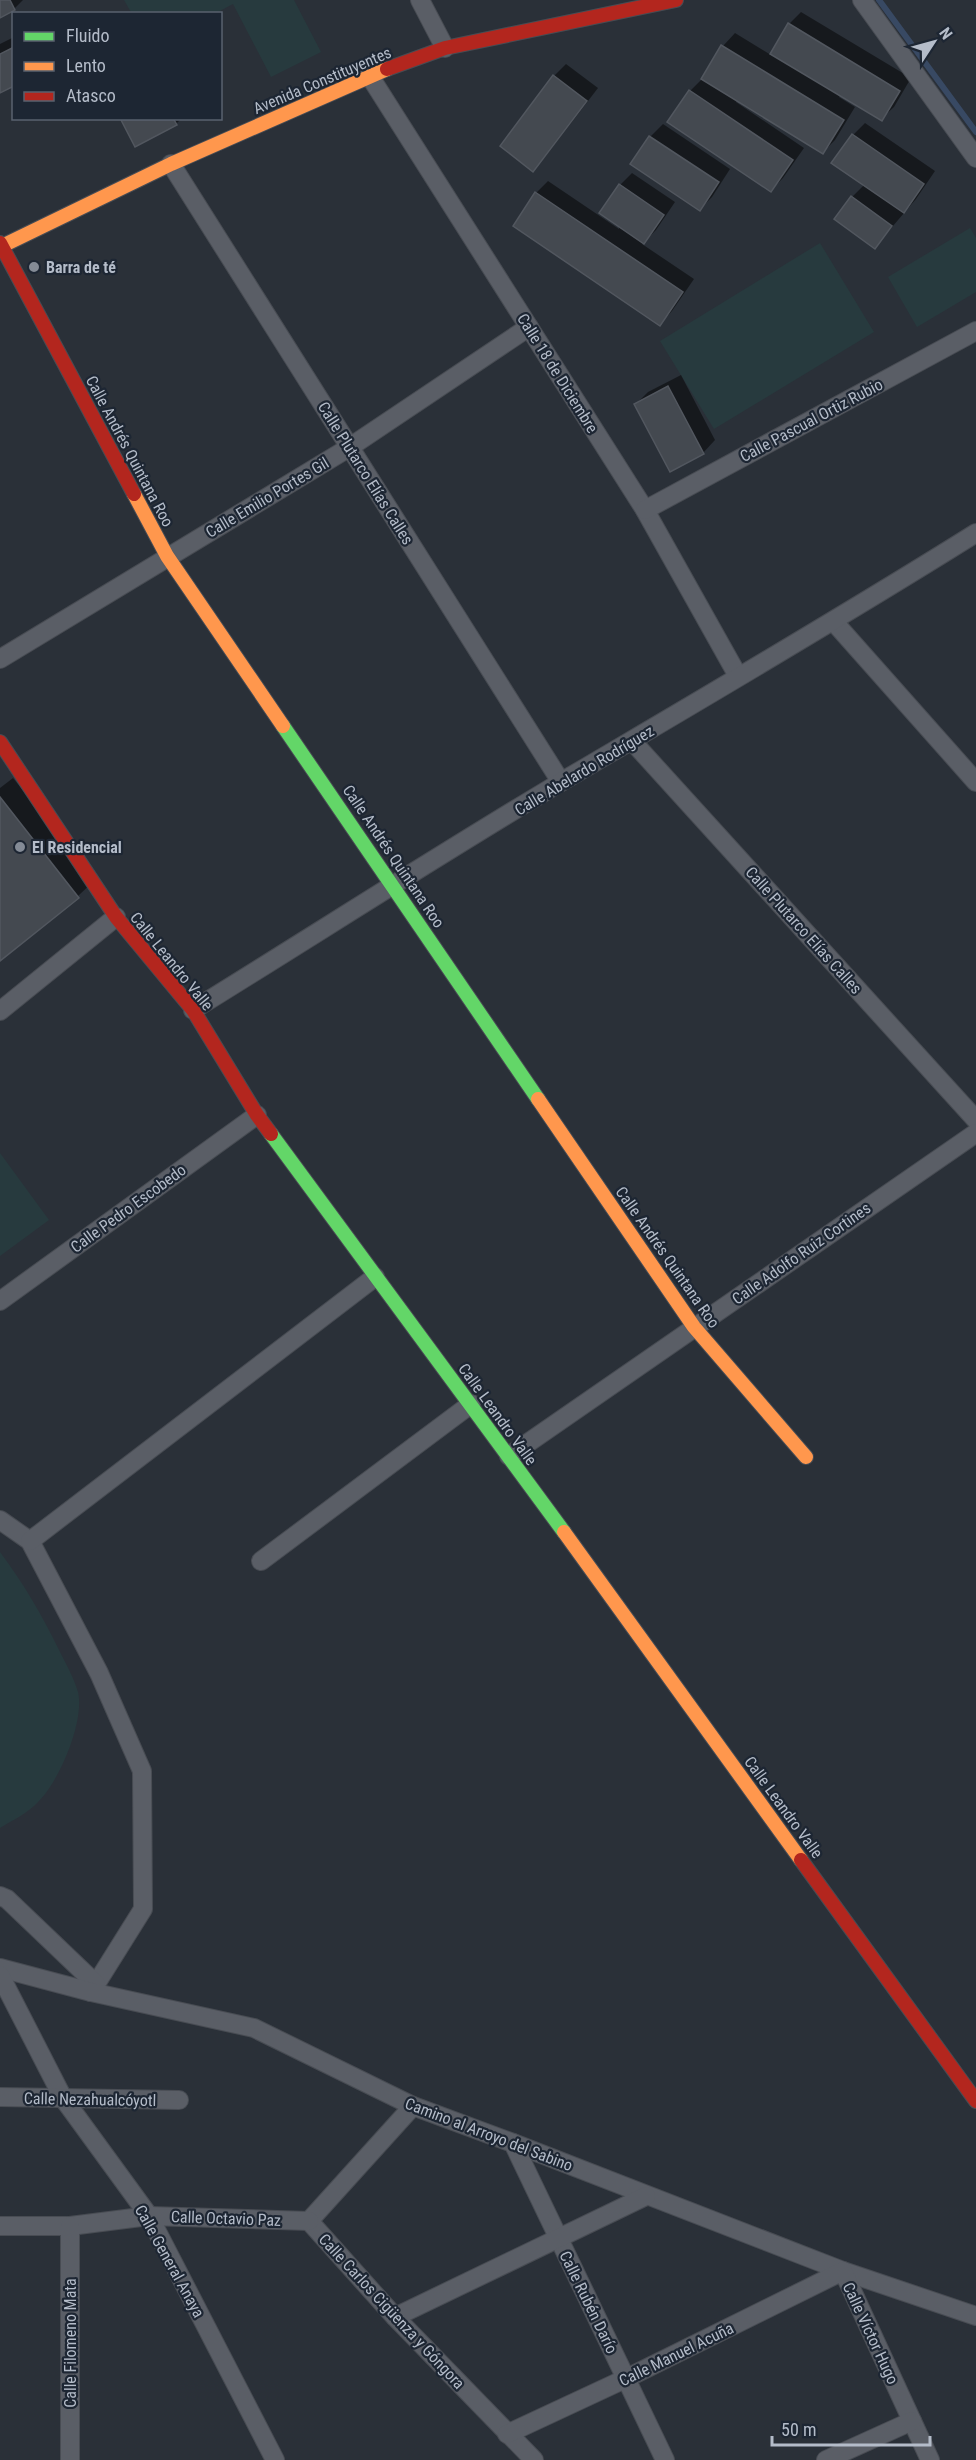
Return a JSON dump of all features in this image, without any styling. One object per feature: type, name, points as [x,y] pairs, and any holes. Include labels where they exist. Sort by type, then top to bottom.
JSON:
[{"type":"street","points":[[420,0],[445,48]]},
{"type":"street","name":"Avenida Constituyentes","points":[[1,245],[171,164],[369,75],[445,48],[676,0]]},
{"type":"street","points":[[862,0],[976,158]]},
{"type":"street","name":"Calle 18 de Diciembre","points":[[369,75],[645,510],[738,676]]},
{"type":"street","name":"Calle Plutarco Elías Calles","points":[[171,164],[561,782]]},
{"type":"street","name":"Calle Andrés Quintana Roo","points":[[1,245],[167,556],[694,1327],[806,1457]]},
{"type":"street","name":"Calle Emilio Portes Gil","points":[[0,659],[350,447],[529,327]]},
{"type":"street","name":"Calle Pascual Ortiz Rubio","points":[[645,510],[976,331]]},
{"type":"street","name":"Calle Abelardo Rodríguez","points":[[193,1010],[561,782],[738,676],[834,622],[976,533]]},
{"type":"street","points":[[834,622],[976,782]]},
{"type":"street","name":"Calle Plutarco Elías Calles","points":[[632,741],[976,1120]]},
{"type":"street","name":"Calle Leandro Valle","points":[[0,742],[116,917],[193,1010],[257,1114],[509,1456],[976,2101]]},
{"type":"street","points":[[0,1011],[116,917]]},
{"type":"street","name":"Calle Pedro Escobedo","points":[[0,1301],[257,1114]]},
{"type":"street","name":"Calle Adolfo Ruiz Cortines","points":[[509,1456],[976,1132]]},
{"type":"street","points":[[30,1541],[375,1277]]},
{"type":"street","points":[[261,1561],[471,1404]]},
{"type":"street","points":[[0,1520],[30,1541],[99,1673],[142,1771],[143,1909],[94,1988],[7,1899],[0,1896]]},
{"type":"street","name":"Camino al Arroyo del Sabino","points":[[0,1968],[94,1988],[254,2028],[413,2106],[843,2271],[976,2316]]},
{"type":"street","name":"Calle General Anaya","points":[[0,1976],[63,2098],[149,2216],[275,2460]]},
{"type":"street","name":"Calle Nezahualcóyotl","points":[[0,2097],[180,2100]]},
{"type":"street","name":"Calle Carlos Cigüenza y Góngora","points":[[413,2106],[309,2221],[395,2317],[534,2460]]},
{"type":"street","name":"Calle Rubén Darío","points":[[513,2143],[665,2460]]},
{"type":"street","points":[[395,2317],[646,2196]]},
{"type":"street","name":"Calle Octavio Paz","points":[[0,2226],[70,2226],[149,2216],[309,2221]]},
{"type":"street","name":"Calle Filomeno Mata","points":[[70,2226],[70,2460]]},
{"type":"street","name":"Calle Manuel Acuña","points":[[507,2434],[627,2378],[843,2271]]},
{"type":"street","name":"Calle Víctor Hugo","points":[[843,2271],[930,2460]]},
{"type":"street","points":[[826,2460],[912,2421]]},
{"type":"green space","points":[[124,0],[294,0],[321,52],[271,77],[233,4],[218,12],[131,12]]},
{"type":"green space","points":[[970,228],[976,238],[976,292],[917,327],[888,277]]},
{"type":"green space","points":[[820,243],[874,332],[714,429],[660,341]]},
{"type":"green space","points":[[0,1153],[49,1220],[0,1256]]},
{"type":"green space","points":[[0,1552],[25,1588],[53,1637],[78,1692],[79,1704],[74,1734],[62,1766],[46,1793],[34,1806],[0,1828]]},
{"type":"building","points":[[0,0],[10,0],[15,10],[0,18]]},
{"type":"building","points":[[788,23],[900,91],[882,121],[770,54]]},
{"type":"building","points":[[721,45],[844,120],[823,154],[701,79]]},
{"type":"building","points":[[12,48],[12,87],[0,93],[0,54]]},
{"type":"building","points":[[553,75],[587,101],[533,172],[500,146]]},
{"type":"building","points":[[689,90],[793,160],[771,192],[667,122]]},
{"type":"building","points":[[121,120],[174,120],[177,125],[135,147]]},
{"type":"building","points":[[852,134],[924,184],[904,213],[831,163]]},
{"type":"building","points":[[649,136],[719,182],[700,211],[630,164]]},
{"type":"building","points":[[619,184],[664,215],[644,244],[599,213]]},
{"type":"building","points":[[535,192],[683,292],[660,326],[513,226]]},
{"type":"building","points":[[851,196],[892,226],[875,249],[834,219]]},
{"type":"building","points":[[668,386],[704,454],[670,472],[634,404]]},
{"type":"building","name":"El Residencial","points":[[0,797],[79,898],[0,961]]},
{"type":"waterway","points":[[879,0],[976,132]]},
{"type":"traffic: fast","points":[[283,726],[538,1099]]},
{"type":"traffic: fast","points":[[271,1134],[564,1532]]},
{"type":"traffic: slow","points":[[0,247],[171,164],[387,69]]},
{"type":"traffic: slow","points":[[134,494],[167,556],[283,726]]},
{"type":"traffic: slow","points":[[538,1099],[694,1327],[806,1457]]},
{"type":"traffic: slow","points":[[564,1532],[801,1860]]},
{"type":"traffic: jam","points":[[387,69],[445,48],[676,0]]},
{"type":"traffic: jam","points":[[0,243],[134,494]]},
{"type":"traffic: jam","points":[[0,742],[116,917],[193,1010],[271,1134]]},
{"type":"traffic: jam","points":[[801,1860],[976,2101]]},
{"type":"place","name":"Barra de té","points":[[34,267]]},
{"type":"place","name":"El Residencial","points":[[20,847]]}]
